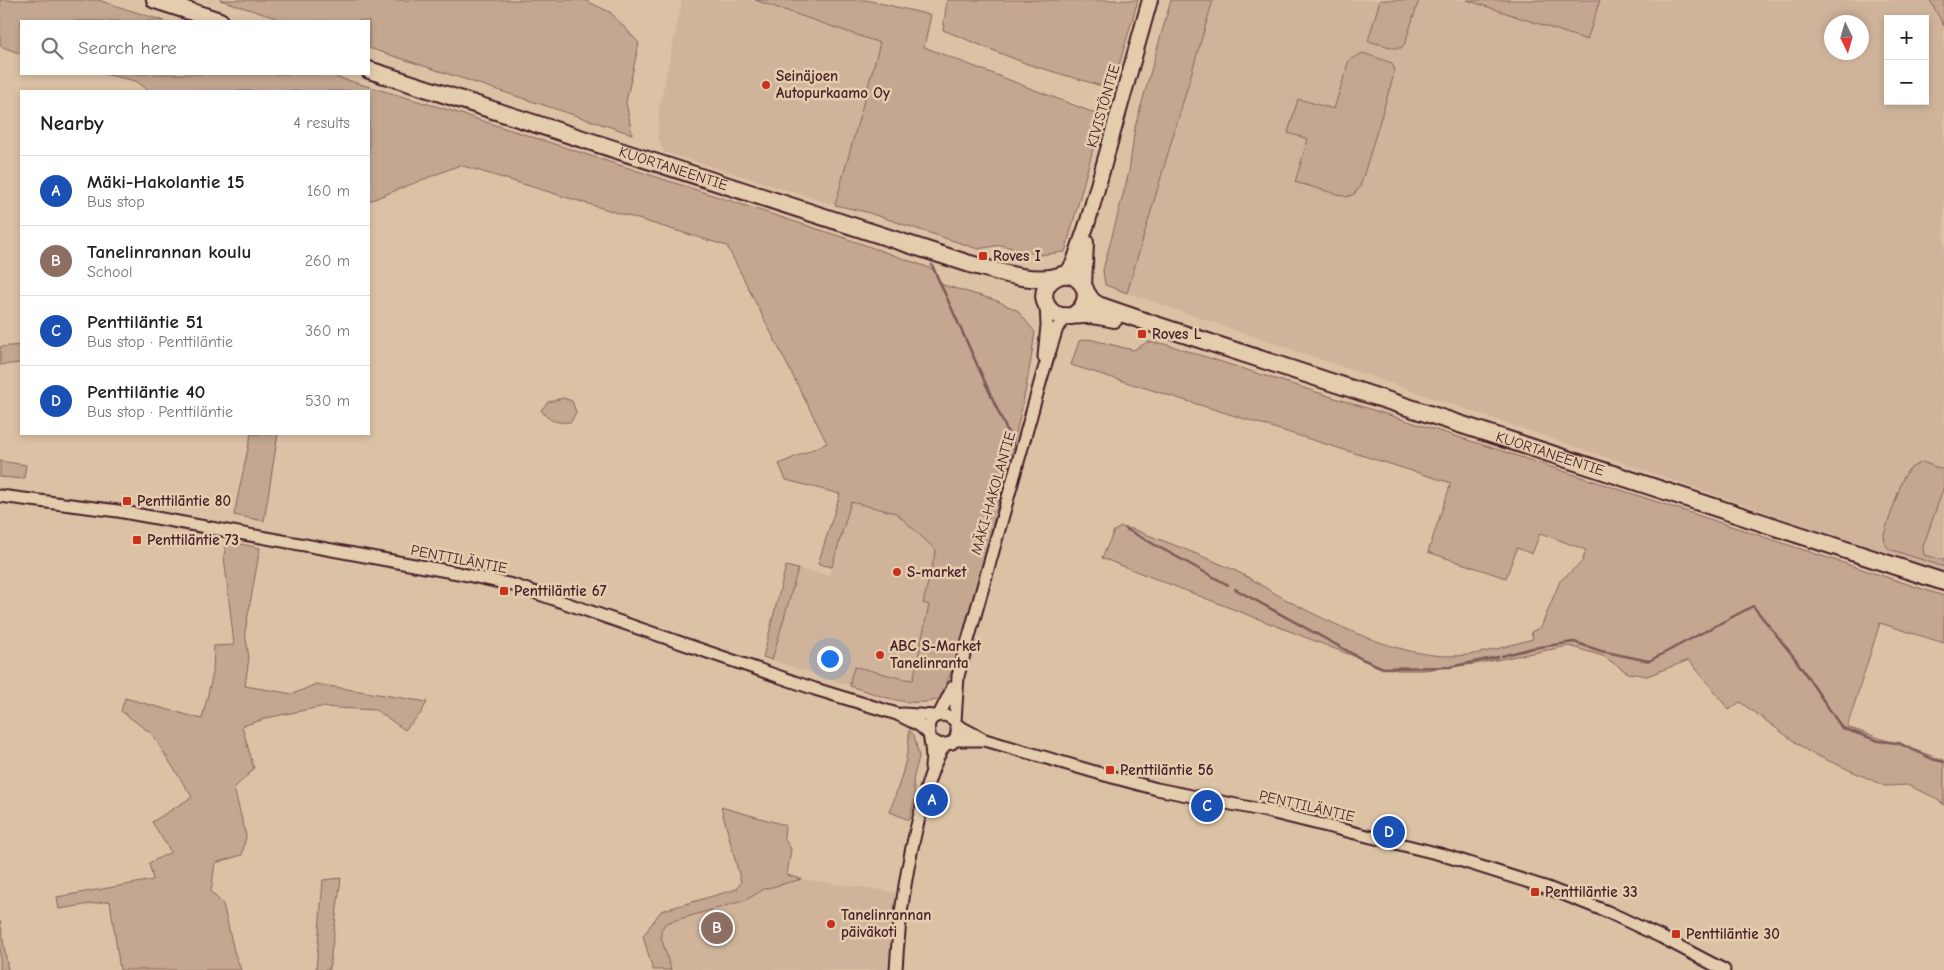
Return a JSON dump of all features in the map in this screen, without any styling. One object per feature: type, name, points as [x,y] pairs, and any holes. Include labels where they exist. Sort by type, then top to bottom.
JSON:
[{"type":"highway","points":[[155,0],[217,20]]},
{"type":"highway","name":"KUORTANEENTIE","points":[[370,70],[978,266],[1034,289],[1045,300]]},
{"type":"highway","name":"KUORTANEENTIE","points":[[978,266],[1034,278],[1046,279],[1061,276]]},
{"type":"highway","points":[[1061,276],[1077,278],[1085,289],[1085,304],[1077,313],[1069,316],[1057,315],[1045,300],[1047,285],[1061,276]]},
{"type":"highway","name":"KUORTANEENTIE","points":[[1085,289],[1092,301],[1098,305],[1156,325],[1944,582]]},
{"type":"highway","name":"KUORTANEENTIE","points":[[1069,316],[1094,315],[1156,325]]},
{"type":"main road","name":"KIVISTÖNTIE","points":[[1061,276],[1074,262],[1088,221],[1150,0]]},
{"type":"main road","name":"KIVISTÖNTIE","points":[[1085,289],[1088,221]]},
{"type":"street","name":"MÄKI-HAKOLANTIE","points":[[1042,376],[1047,325],[1045,300]]},
{"type":"street","name":"MÄKI-HAKOLANTIE","points":[[938,716],[958,676],[1042,376],[1059,325],[1069,316]]},
{"type":"street","name":"PENTTILÄNTIE","points":[[0,496],[118,511],[513,585],[822,691],[897,714],[919,725],[928,735]]},
{"type":"street","name":"MÄKI-HAKOLANTIE","points":[[956,723],[958,676]]},
{"type":"street","name":"PENTTILÄNTIE","points":[[897,714],[938,716]]},
{"type":"street","points":[[896,970],[901,916],[910,856],[931,774],[932,750],[928,735],[929,723],[938,716],[948,716],[956,723],[957,735],[949,743],[931,774]]},
{"type":"street","name":"PENTTILÄNTIE","points":[[956,723],[985,740],[1157,789],[1275,813],[1440,854],[1548,888],[1661,936],[1724,970]]},
{"type":"street","points":[[928,735],[936,744],[949,743]]},
{"type":"street","name":"PENTTILÄNTIE","points":[[949,743],[985,740]]},
{"type":"shaded area","points":[[0,0],[98,0],[161,20],[20,20],[20,54],[0,46]]},
{"type":"shaded area","points":[[220,0],[584,0],[610,12],[639,43],[626,102],[632,134],[370,48],[370,20],[282,20]]},
{"type":"shaded area","name":"Seinäjoen Autopurkaamo Oy","points":[[682,0],[755,0],[881,43],[835,205],[664,152],[658,138],[659,109]]},
{"type":"shaded area","points":[[755,0],[866,0],[931,15],[924,47],[1102,116],[1065,252],[1039,255],[1001,245],[978,249],[866,212],[835,205],[880,43]]},
{"type":"shaded area","points":[[947,0],[1138,0],[1112,89],[1027,64],[943,30]]},
{"type":"shaded area","points":[[1171,0],[1213,0],[1127,293],[1105,285],[1103,270],[1129,172],[1135,127]]},
{"type":"shaded area","points":[[1213,0],[1944,0],[1944,574],[1127,293]]},
{"type":"shaded area","points":[[1380,0],[1419,0],[1405,43],[1401,48],[1368,41]]},
{"type":"shaded area","points":[[1467,0],[1600,0],[1587,40]]},
{"type":"shaded area","points":[[1930,0],[1944,0],[1944,26]]},
{"type":"shaded area","points":[[1363,53],[1392,63],[1395,71],[1360,187],[1354,194],[1347,197],[1295,182],[1308,139],[1288,133],[1298,99],[1334,109],[1349,60]]},
{"type":"shaded area","points":[[109,75],[329,75],[452,111],[842,237],[933,269],[940,284],[995,300],[1017,310],[1035,332],[1031,361],[1006,476],[964,631],[940,699],[929,702],[906,702],[883,697],[850,686],[851,676],[855,667],[913,680],[929,605],[923,603],[936,550],[896,513],[851,502],[832,567],[818,564],[840,494],[786,480],[779,464],[827,443],[727,246],[460,165],[370,201],[370,90],[148,90],[136,81]]},
{"type":"shaded area","points":[[1089,339],[1133,350],[1148,342],[1165,344],[1499,450],[1944,596],[1944,643],[1880,623],[1847,727],[1944,760],[1944,805],[1936,798],[1907,785],[1885,786],[1809,752],[1740,702],[1729,710],[1689,660],[1647,676],[1628,673],[1603,656],[1569,646],[1475,664],[1424,670],[1397,670],[1379,666],[1102,558],[1114,531],[1121,527],[1132,529],[1234,570],[1305,609],[1365,637],[1407,650],[1427,654],[1458,656],[1533,639],[1531,632],[1541,627],[1560,581],[1582,562],[1586,550],[1540,533],[1532,554],[1517,548],[1506,578],[1428,552],[1451,483],[1071,365],[1079,341]]},
{"type":"shaded area","points":[[20,345],[20,363],[0,365],[0,347]]},
{"type":"shaded area","points":[[563,398],[572,401],[576,412],[571,422],[554,421],[541,410],[548,402]]},
{"type":"shaded area","points":[[251,435],[278,435],[264,521],[234,515]]},
{"type":"shaded area","points":[[0,461],[26,465],[24,479],[0,477]]},
{"type":"shaded area","points":[[1922,462],[1944,470],[1944,486],[1923,547],[1924,555],[1944,560],[1944,567],[1889,549],[1885,544],[1884,534],[1903,478],[1909,469]]},
{"type":"shaded area","points":[[851,502],[896,513],[936,550],[923,603],[929,605],[913,680],[886,676],[872,669],[851,676],[850,686],[772,660],[798,569],[829,575]]},
{"type":"shaded area","points":[[226,541],[260,548],[245,632],[249,658],[245,686],[293,694],[316,684],[427,702],[421,713],[405,730],[376,710],[320,707],[271,717],[242,726],[254,769],[234,788],[246,836],[242,855],[215,863],[211,892],[223,904],[234,951],[241,970],[120,970],[110,901],[59,909],[57,897],[153,880],[149,863],[171,852],[152,822],[192,797],[152,734],[121,711],[125,698],[202,719],[213,673],[214,646],[234,645],[224,556]]},
{"type":"shaded area","points":[[786,566],[798,569],[772,660],[763,657]]},
{"type":"shaded area","points":[[909,730],[914,735],[919,757],[913,780],[915,798],[909,820],[890,812],[906,761]]},
{"type":"shaded area","points":[[721,807],[785,825],[784,838],[791,849],[787,875],[802,879],[764,889],[746,900],[666,923],[661,930],[661,937],[671,970],[653,970],[643,936],[661,911],[737,889],[741,882]]},
{"type":"shaded area","points":[[341,878],[329,970],[316,970],[323,880]]},
{"type":"shaded area","points":[[802,879],[896,892],[889,970],[671,970],[661,937],[661,930],[666,923],[746,900],[764,889]]},
{"type":"shaded area","points":[[0,921],[8,970],[0,970]]},
{"type":"waterway","points":[[932,265],[1013,444]]},
{"type":"waterway","points":[[1126,529],[1228,585]]},
{"type":"waterway","points":[[1235,589],[1362,659],[1383,668],[1450,667],[1498,657]]},
{"type":"waterway","points":[[1502,656],[1533,648],[1574,642],[1601,651],[1649,661],[1753,606],[1794,657],[1842,728],[1879,741],[1899,743],[1932,759],[1944,762]]},
{"type":"place","name":"Seinäjoen Autopurkaamo Oy","points":[[766,85]]},
{"type":"place","name":"Roves I","points":[[983,256]]},
{"type":"place","name":"Roves L","points":[[1142,334]]},
{"type":"place","name":"Penttiläntie 80","points":[[127,501]]},
{"type":"place","name":"Penttiläntie 73","points":[[137,540]]},
{"type":"place","name":"S-market","points":[[897,572]]},
{"type":"place","name":"Penttiläntie 67","points":[[504,591]]},
{"type":"place","name":"ABC S-Market Tanelinranta","points":[[880,655]]},
{"type":"place","name":"Penttiläntie 56","points":[[1110,770]]},
{"type":"place","name":"Mäki-Hakolantie 15","points":[[932,800]]},
{"type":"place","name":"Penttiläntie 51","points":[[1207,806]]},
{"type":"place","name":"Penttiläntie 40","points":[[1389,832]]},
{"type":"place","name":"Penttiläntie 33","points":[[1535,892]]},
{"type":"place","name":"Tanelinrannan päiväkoti","points":[[831,924]]},
{"type":"place","name":"Tanelinrannan koulu","points":[[717,928]]},
{"type":"place","name":"Penttiläntie 30","points":[[1676,934]]}]
